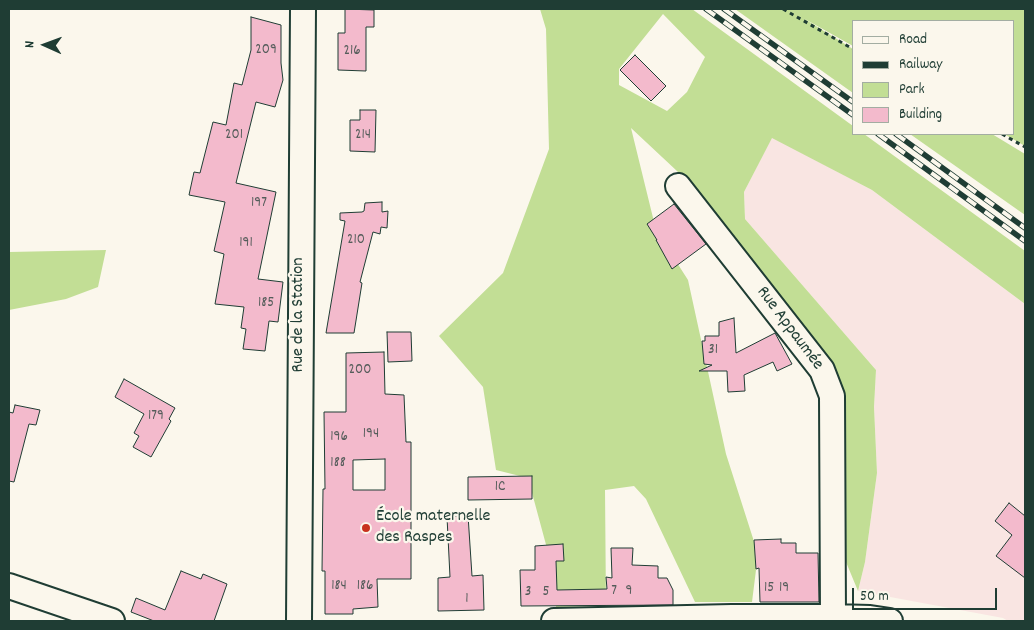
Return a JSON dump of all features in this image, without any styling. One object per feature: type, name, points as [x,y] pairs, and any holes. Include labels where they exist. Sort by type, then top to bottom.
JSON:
[{"type":"street","name":"Rue de la Station","points":[[299,621],[303,9]]},
{"type":"street","name":"Rue Appaumée","points":[[678,186],[822,370],[832,396],[833,617]]},
{"type":"street","points":[[9,586],[112,621]]},
{"type":"street","points":[[554,621],[732,617],[833,617],[870,618],[890,621]]},
{"type":"path","points":[[783,9],[852,47]]},
{"type":"path","points":[[1004,135],[1025,147]]},
{"type":"shaded area","points":[[772,137],[872,190],[1025,304],[1025,621],[1008,621],[1003,618],[858,591],[865,562],[877,473],[874,407],[876,370],[745,219],[744,192]]},
{"type":"green space","points":[[540,9],[692,9],[852,125],[852,135],[865,135],[1025,251],[1025,304],[872,190],[772,138],[744,192],[745,219],[876,370],[874,407],[877,473],[865,562],[858,591],[846,562],[842,389],[824,355],[693,186],[631,128],[656,230],[688,280],[726,454],[758,554],[752,602],[695,602],[646,499],[634,486],[605,490],[606,606],[556,607],[555,578],[528,478],[496,470],[483,387],[439,336],[503,273],[549,149],[546,29]],"holes":[[[663,14],[705,57],[687,92],[667,111],[619,85],[619,69]]]},
{"type":"green space","points":[[735,9],[1025,9],[1025,146],[1006,135],[1014,135],[1014,20],[852,20],[852,45],[803,18],[852,48],[852,92]]},
{"type":"green space","points":[[911,135],[994,135],[1025,154],[1025,215]]},
{"type":"green space","points":[[106,250],[98,287],[66,299],[9,310],[9,252]]},
{"type":"building","points":[[345,9],[374,10],[374,27],[366,27],[366,71],[338,70],[338,33],[345,33]]},
{"type":"building","points":[[251,17],[281,25],[283,80],[275,107],[256,102],[236,183],[276,192],[258,279],[283,282],[278,322],[269,321],[265,351],[243,349],[246,329],[241,328],[244,307],[215,304],[224,254],[214,251],[225,202],[189,195],[194,172],[200,173],[213,122],[226,125],[234,83],[242,85],[251,50]]},
{"type":"building","points":[[635,55],[666,86],[651,101],[620,70]]},
{"type":"building","points":[[360,110],[376,110],[375,152],[350,151],[350,120],[360,120]]},
{"type":"building","points":[[382,202],[382,212],[388,211],[387,228],[381,227],[380,234],[373,232],[360,282],[362,283],[354,333],[326,333],[345,221],[340,220],[340,213],[362,212],[364,211],[365,203]]},
{"type":"building","points":[[674,204],[706,244],[672,269],[647,224]]},
{"type":"building","points":[[734,318],[736,353],[775,333],[792,364],[777,371],[773,362],[744,375],[745,391],[728,392],[727,371],[699,371],[712,365],[704,364],[702,341],[705,341],[705,336],[719,336],[719,322]]},
{"type":"building","points":[[387,332],[411,332],[412,361],[388,362]]},
{"type":"building","points":[[384,352],[385,394],[404,395],[406,442],[411,442],[411,579],[377,579],[378,607],[353,609],[353,614],[325,614],[325,571],[322,571],[323,489],[325,489],[324,412],[346,412],[346,353]],"holes":[[[385,459],[385,490],[353,490],[353,460]]]},
{"type":"building","points":[[124,379],[175,408],[169,419],[171,421],[151,457],[133,447],[139,436],[134,433],[144,414],[115,397]]},
{"type":"building","points":[[15,405],[40,410],[36,425],[29,424],[14,482],[9,481],[9,412],[13,413]]},
{"type":"building","points":[[532,476],[532,499],[468,500],[468,477]]},
{"type":"building","points":[[1009,503],[1025,516],[1025,578],[996,556],[1012,535],[995,521]]},
{"type":"building","points":[[468,515],[472,576],[483,575],[484,610],[438,611],[438,578],[450,577],[447,517]]},
{"type":"building","points":[[781,539],[781,543],[796,543],[796,553],[818,553],[819,602],[760,602],[759,568],[756,569],[754,540]]},
{"type":"building","points":[[563,544],[564,561],[556,561],[557,590],[607,589],[606,577],[612,578],[611,548],[633,548],[632,565],[658,566],[658,578],[667,578],[673,590],[673,605],[521,606],[520,570],[535,570],[535,546]]},
{"type":"building","points":[[181,571],[201,579],[203,574],[227,584],[214,621],[154,621],[131,612],[136,598],[165,610]]},
{"type":"railway","points":[[706,9],[852,114]]},
{"type":"railway","points":[[724,9],[852,101]]},
{"type":"railway","points":[[879,135],[1025,241]]},
{"type":"railway","points":[[897,135],[1025,228]]},
{"type":"place","name":"École maternelle des Raspes","points":[[366,528]]}]
